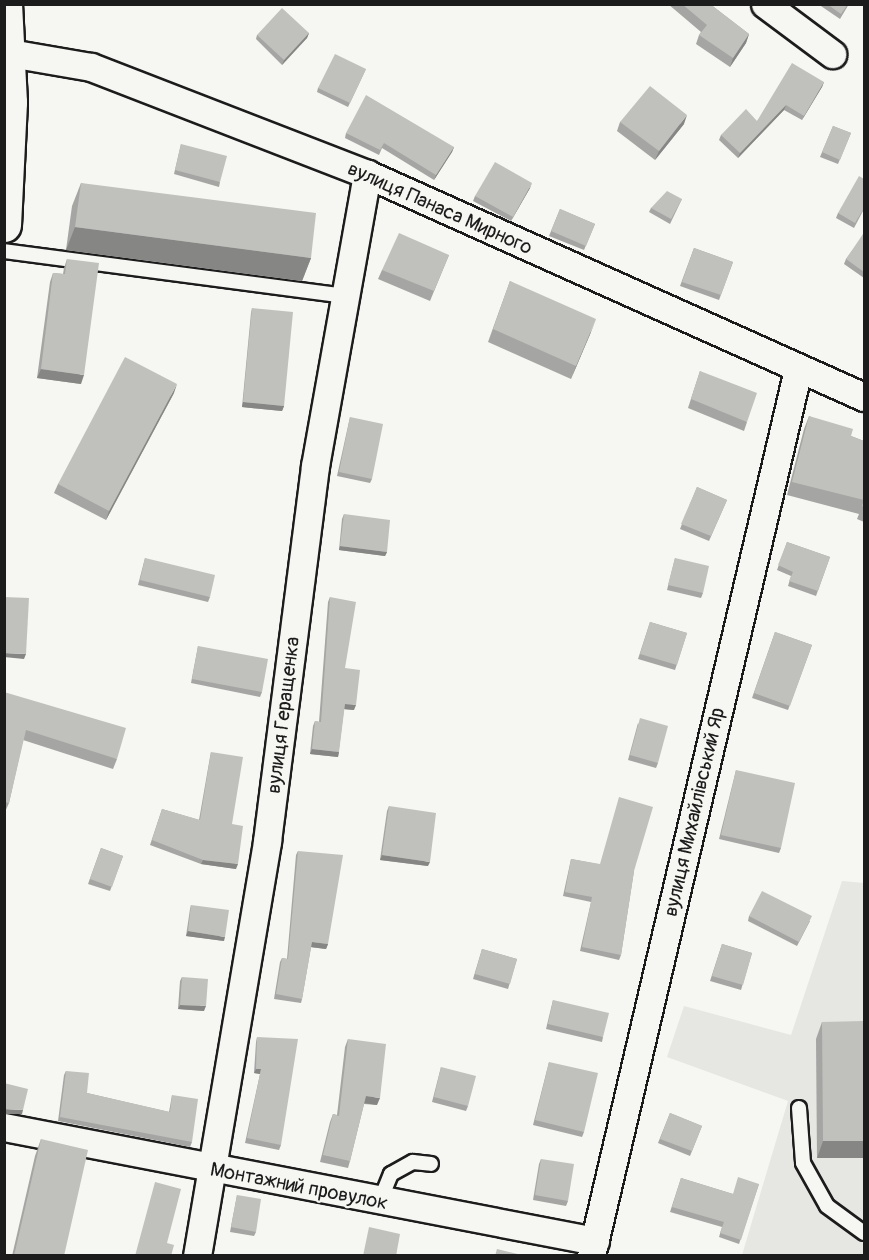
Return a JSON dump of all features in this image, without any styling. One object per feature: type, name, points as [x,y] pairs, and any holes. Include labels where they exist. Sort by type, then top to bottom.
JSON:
[{"type":"main road","points":[[4,225],[5,4]]},
{"type":"street","points":[[765,4],[832,54]]},
{"type":"street","name":"вулиця Панаса Мирного","points":[[6,52],[91,67],[368,174],[864,397]]},
{"type":"street","name":"вулиця Геращенка","points":[[197,1256],[267,841],[315,466],[348,296],[368,174]]},
{"type":"street","name":"вулиця Михайлівський Яр","points":[[593,1248],[798,369]]},
{"type":"street","name":"Монтажний провулок","points":[[4,1127],[210,1170],[380,1201],[593,1248]]},
{"type":"lane","points":[[4,251],[348,296]]},
{"type":"lane","points":[[799,1108],[803,1162],[827,1206],[864,1233]]},
{"type":"lane","points":[[380,1201],[391,1174],[413,1162],[431,1164]]},
{"type":"shaded area","points":[[842,881],[864,883],[864,1255],[742,1255],[788,1101],[667,1057],[684,1006],[791,1035]]},
{"type":"building","points":[[682,4],[710,4],[749,34],[733,58],[699,35],[707,25]]},
{"type":"building","points":[[827,4],[848,4],[841,14]]},
{"type":"building","points":[[282,8],[309,33],[284,60],[257,35]]},
{"type":"building","points":[[335,54],[366,69],[350,103],[318,88]]},
{"type":"building","points":[[792,63],[824,82],[804,116],[786,105],[740,153],[721,135],[746,109],[757,121]]},
{"type":"building","points":[[650,86],[687,115],[659,151],[620,122]]},
{"type":"building","points":[[366,95],[454,147],[436,175],[384,143],[380,150],[346,133]]},
{"type":"building","points":[[833,126],[851,133],[840,160],[822,152]]},
{"type":"building","points":[[181,144],[227,156],[220,182],[175,170]]},
{"type":"building","points":[[495,162],[532,183],[513,217],[475,196]]},
{"type":"building","points":[[859,176],[864,179],[864,208],[855,223],[838,213]]},
{"type":"building","points":[[81,183],[316,213],[311,258],[75,227]]},
{"type":"building","points":[[667,191],[682,199],[671,219],[651,208]]},
{"type":"building","points":[[560,209],[595,224],[586,246],[551,231]]},
{"type":"building","points":[[399,233],[449,255],[434,291],[382,270]]},
{"type":"building","points":[[864,235],[864,272],[846,259]]},
{"type":"building","points":[[694,248],[733,262],[721,295],[682,282]]},
{"type":"building","points":[[67,259],[99,263],[84,375],[41,369],[53,273],[65,274]]},
{"type":"building","points":[[510,281],[596,319],[576,366],[493,329]]},
{"type":"building","points":[[252,308],[293,312],[284,406],[243,402]]},
{"type":"building","points":[[125,357],[177,384],[109,511],[58,484]]},
{"type":"building","points":[[700,371],[757,393],[747,422],[691,399]]},
{"type":"building","points":[[809,416],[853,429],[851,436],[864,441],[864,500],[792,482]]},
{"type":"building","points":[[350,417],[383,424],[372,479],[339,472]]},
{"type":"building","points":[[697,487],[727,500],[711,536],[681,524]]},
{"type":"building","points":[[344,514],[390,520],[387,552],[340,546]]},
{"type":"building","points":[[787,542],[830,557],[818,591],[789,581],[793,572],[778,565]]},
{"type":"building","points":[[145,558],[215,575],[210,597],[140,580]]},
{"type":"building","points":[[675,558],[709,566],[703,593],[668,585]]},
{"type":"building","points":[[4,597],[29,598],[26,654],[4,653]]},
{"type":"building","points":[[330,597],[356,602],[345,668],[360,670],[356,705],[345,704],[339,752],[312,749],[315,721],[321,722]]},
{"type":"building","points":[[650,622],[687,633],[677,665],[640,654]]},
{"type":"building","points":[[775,632],[812,645],[790,706],[754,693]]},
{"type":"building","points":[[198,646],[268,659],[262,692],[192,679]]},
{"type":"building","points":[[4,692],[126,728],[117,759],[26,730],[9,803],[4,802]]},
{"type":"building","points":[[640,718],[668,726],[658,763],[630,755]]},
{"type":"building","points":[[211,752],[243,757],[232,824],[243,826],[238,864],[203,860],[152,840],[162,809],[200,820]]},
{"type":"building","points":[[736,770],[795,783],[781,848],[721,835]]},
{"type":"building","points":[[619,797],[653,807],[634,871],[621,955],[582,947],[592,897],[565,892],[571,859],[600,864]]},
{"type":"building","points":[[389,806],[436,813],[430,862],[382,855]]},
{"type":"building","points":[[101,848],[123,856],[112,887],[90,879]]},
{"type":"building","points":[[298,851],[343,855],[328,944],[312,942],[302,999],[276,994],[282,958],[288,959]]},
{"type":"building","points":[[762,891],[812,916],[799,942],[749,916]]},
{"type":"building","points":[[191,905],[229,910],[225,937],[188,931]]},
{"type":"building","points":[[722,944],[752,953],[743,985],[712,976]]},
{"type":"building","points":[[482,949],[517,959],[510,984],[475,974]]},
{"type":"building","points":[[182,977],[208,979],[206,1006],[180,1005]]},
{"type":"building","points":[[553,1000],[609,1013],[603,1037],[548,1024]]},
{"type":"building","points":[[864,1021],[864,1141],[823,1141],[822,1022]]},
{"type":"building","points":[[257,1037],[298,1039],[281,1145],[247,1138],[261,1069],[256,1069]]},
{"type":"building","points":[[348,1039],[386,1044],[380,1098],[366,1096],[350,1161],[323,1155],[333,1114],[339,1116]]},
{"type":"building","points":[[549,1062],[598,1073],[584,1132],[535,1120]]},
{"type":"building","points":[[441,1067],[476,1076],[468,1106],[434,1097]]},
{"type":"building","points":[[66,1071],[89,1073],[87,1093],[170,1112],[172,1095],[198,1099],[192,1142],[60,1117]]},
{"type":"building","points":[[4,1083],[28,1089],[23,1110],[4,1109]]},
{"type":"building","points":[[670,1113],[702,1126],[692,1151],[660,1139]]},
{"type":"building","points":[[41,1139],[88,1150],[64,1256],[14,1256]]},
{"type":"building","points":[[541,1159],[574,1164],[568,1201],[535,1195]]},
{"type":"building","points":[[738,1177],[759,1184],[741,1240],[720,1233],[724,1222],[672,1207],[681,1178],[733,1194]]},
{"type":"building","points":[[155,1182],[181,1189],[167,1243],[174,1245],[171,1256],[135,1256]]},
{"type":"building","points":[[237,1195],[261,1199],[256,1232],[231,1227]]},
{"type":"building","points":[[369,1227],[400,1234],[396,1256],[363,1256]]},
{"type":"building","points":[[497,1249],[526,1256],[495,1256]]}]
